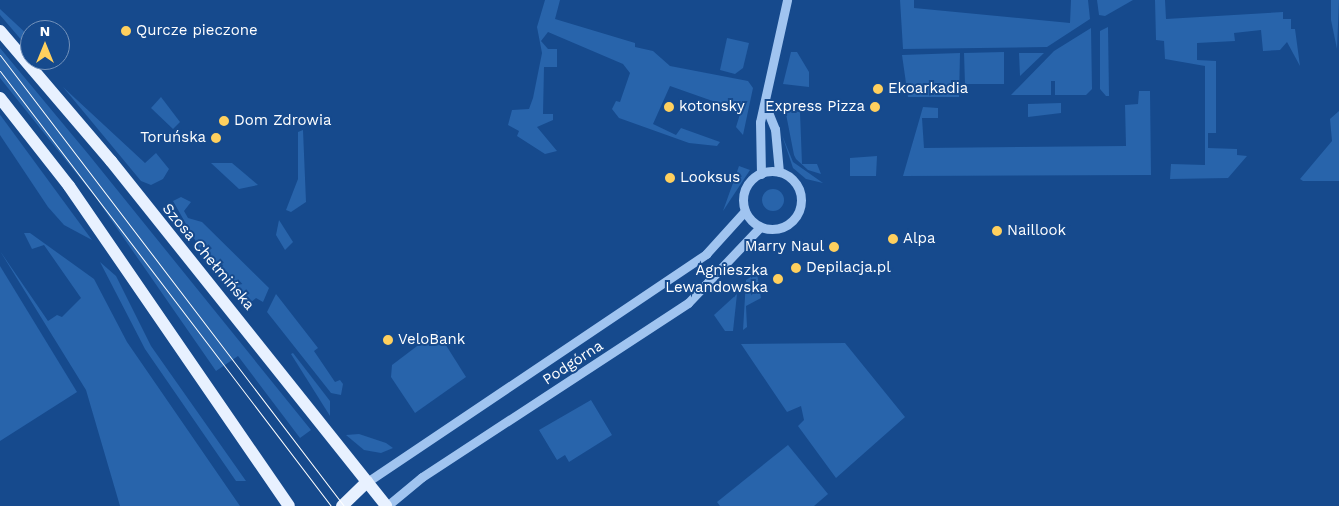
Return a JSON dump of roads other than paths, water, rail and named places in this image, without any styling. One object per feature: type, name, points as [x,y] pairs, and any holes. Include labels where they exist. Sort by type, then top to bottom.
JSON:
[{"type":"main road","name":"Szosa Chełmińska","points":[[0,31],[111,161],[387,506]]},
{"type":"main road","points":[[0,98],[69,186],[289,506]]},
{"type":"main road","points":[[342,506],[367,482]]},
{"type":"street","points":[[761,174],[758,131],[766,107],[787,0]]},
{"type":"street","points":[[766,107],[775,129],[778,172]]},
{"type":"street","points":[[778,172],[797,186],[798,212],[786,226],[760,227],[745,211],[744,193],[761,174],[778,172]]},
{"type":"street","name":"Podgórna","points":[[367,482],[706,254],[745,211]]},
{"type":"street","name":"Podgórna","points":[[387,506],[422,477],[688,303],[760,227]]},
{"type":"tram line","points":[[0,55],[344,506]]},
{"type":"tram line","points":[[0,71],[331,506]]},
{"type":"place","name":"Qurcze pieczone","points":[[126,31]]},
{"type":"place","name":"Ekoarkadia","points":[[878,89]]},
{"type":"place","name":"kotonsky","points":[[669,107]]},
{"type":"place","name":"Express Pizza","points":[[875,107]]},
{"type":"place","name":"Dom Zdrowia","points":[[224,121]]},
{"type":"place","name":"Toruńska","points":[[216,138]]},
{"type":"place","name":"Looksus","points":[[670,178]]},
{"type":"place","name":"Naillook","points":[[997,231]]},
{"type":"place","name":"Alpa","points":[[893,239]]},
{"type":"place","name":"Marry Naul","points":[[834,247]]},
{"type":"place","name":"Depilacja.pl","points":[[796,268]]},
{"type":"place","name":"Agnieszka Lewandowska","points":[[778,279]]},
{"type":"place","name":"VeloBank","points":[[388,340]]}]
